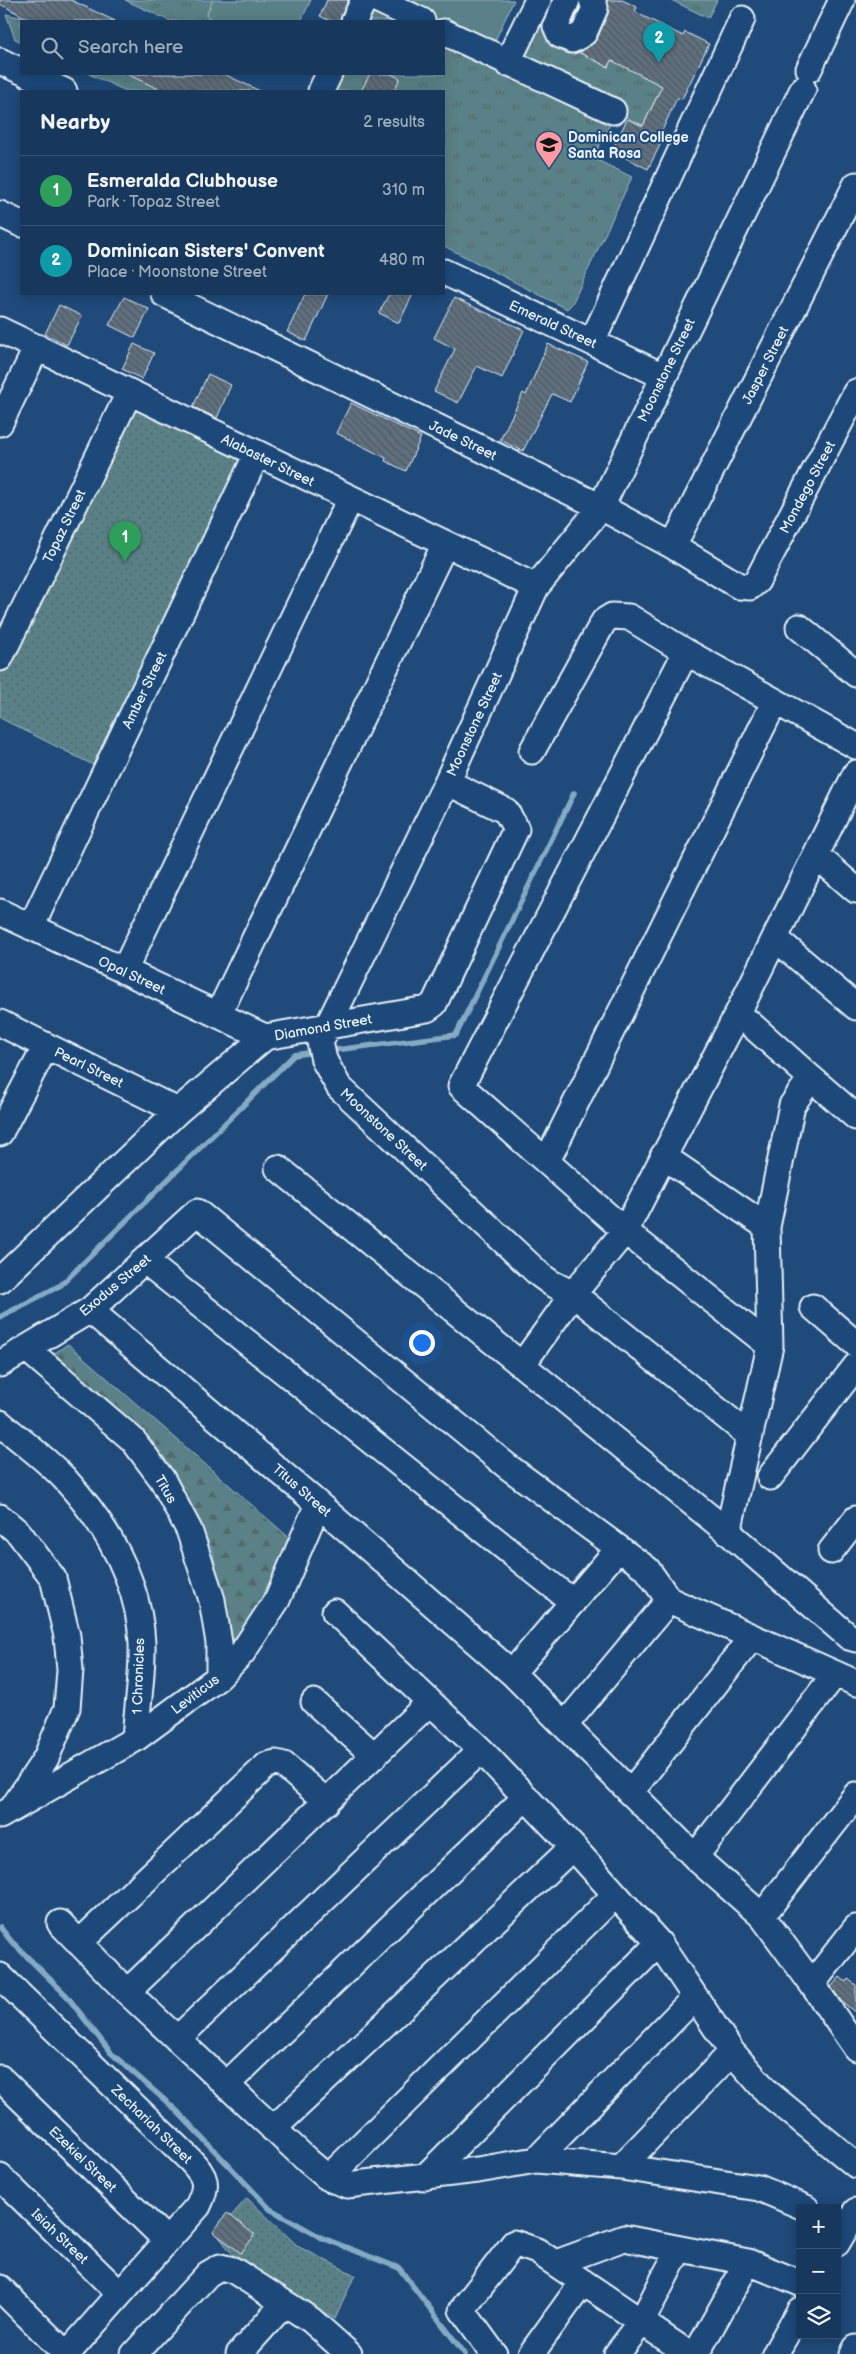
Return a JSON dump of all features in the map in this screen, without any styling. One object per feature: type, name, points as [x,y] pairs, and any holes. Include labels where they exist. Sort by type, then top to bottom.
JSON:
[{"type":"street","points":[[354,20],[364,0]]},
{"type":"street","points":[[378,0],[420,20]]},
{"type":"street","points":[[507,62],[538,1],[565,5],[557,22],[557,31],[564,38],[572,40],[584,33],[595,8],[592,0]]},
{"type":"street","name":"Moonstone Street","points":[[750,1436],[573,1294],[551,1284],[540,1275],[339,1087],[324,1060],[320,1042],[447,782],[536,588],[601,507],[842,0]]},
{"type":"street","points":[[592,342],[745,9]]},
{"type":"street","points":[[445,32],[613,111]]},
{"type":"street","points":[[0,61],[20,71]]},
{"type":"street","points":[[29,75],[62,90]]},
{"type":"street","points":[[322,90],[329,75]]},
{"type":"street","name":"Jasper Street","points":[[673,546],[856,185]]},
{"type":"street","points":[[0,214],[20,224]]},
{"type":"street","name":"Emerald Street","points":[[445,272],[663,376]]},
{"type":"street","name":"Jade Street","points":[[166,295],[601,507],[673,546],[739,586],[750,587],[757,581]]},
{"type":"street","name":"Alabaster Street","points":[[0,330],[536,588]]},
{"type":"street","points":[[0,423],[37,347]]},
{"type":"street","name":"Mondego Street","points":[[757,581],[856,392]]},
{"type":"street","name":"Topaz Street","points":[[0,658],[129,393]]},
{"type":"street","name":"Amber Street","points":[[31,927],[258,454]]},
{"type":"street","points":[[124,971],[350,499]]},
{"type":"street","points":[[218,1015],[445,544]]},
{"type":"street","points":[[532,751],[604,621],[612,616],[629,618],[686,652],[856,746]]},
{"type":"street","points":[[800,627],[856,674]]},
{"type":"street","points":[[686,652],[461,1086],[626,1231],[770,1346]]},
{"type":"street","points":[[546,1161],[775,701]]},
{"type":"street","points":[[522,1364],[573,1294],[626,1231],[738,1013],[855,778]]},
{"type":"street","name":"Diamond Street","points":[[0,1280],[9,1258],[265,1037],[427,1010],[440,996],[516,829],[506,811],[447,782]]},
{"type":"street","points":[[816,855],[856,890]]},
{"type":"street","name":"Opal Street","points":[[0,912],[265,1037]]},
{"type":"street","points":[[775,938],[856,1007]]},
{"type":"street","points":[[738,1013],[856,1117]]},
{"type":"street","name":"Pearl Street","points":[[0,1023],[178,1111]]},
{"type":"street","points":[[0,1134],[46,1046]]},
{"type":"street","points":[[728,1532],[770,1346],[767,1227],[792,1105],[811,1078]]},
{"type":"street","points":[[664,1156],[767,1227]]},
{"type":"street","points":[[278,1168],[728,1532],[849,1637],[856,1639]]},
{"type":"street","name":"Exodus Street","points":[[0,1364],[90,1310],[197,1212],[508,1466],[618,1549]]},
{"type":"street","points":[[145,1261],[573,1602]]},
{"type":"street","points":[[812,1307],[856,1344]]},
{"type":"street","name":"Titus Street","points":[[90,1310],[318,1504],[512,1673],[695,1857],[762,1916],[856,2048]]},
{"type":"street","name":"Titus","points":[[27,1349],[133,1440],[162,1479],[189,1530],[212,1600],[219,1642],[219,1677]]},
{"type":"street","points":[[770,1477],[856,1366]]},
{"type":"street","name":"1 Chronicles","points":[[0,1423],[69,1485],[100,1523],[116,1550],[131,1583],[138,1612],[142,1644],[135,1739]]},
{"type":"street","name":"Leviticus","points":[[5,1814],[135,1739],[219,1677],[242,1653],[277,1600],[318,1504]]},
{"type":"street","points":[[0,1517],[19,1533],[53,1578],[67,1636],[70,1670],[67,1708],[46,1758],[5,1814]]},
{"type":"street","points":[[831,1551],[856,1519]]},
{"type":"street","points":[[512,1673],[618,1549],[647,1569],[669,1600],[845,1679],[695,1857]]},
{"type":"street","points":[[565,1725],[669,1600]]},
{"type":"street","points":[[335,1612],[481,1750],[573,1847],[659,1943],[732,2052],[768,2093],[856,2165]]},
{"type":"street","points":[[630,1793],[752,1637]]},
{"type":"street","points":[[314,1702],[375,1756]]},
{"type":"street","points":[[127,1992],[430,1702]]},
{"type":"street","points":[[177,2039],[481,1750]]},
{"type":"street","points":[[79,1943],[267,1765],[276,1763],[284,1765],[327,1802]]},
{"type":"street","points":[[762,1916],[856,1795]]},
{"type":"street","points":[[226,2085],[526,1797]]},
{"type":"street","points":[[273,2129],[573,1847]]},
{"type":"street","points":[[328,2178],[614,1895]]},
{"type":"street","points":[[60,1923],[127,1992],[273,2129],[328,2178],[346,2185],[425,2177],[536,2160],[621,2167],[759,2188],[797,2204]]},
{"type":"street","points":[[812,1984],[856,1928]]},
{"type":"street","points":[[425,2177],[659,1943]]},
{"type":"street","name":"Zechariah Street","points":[[0,1976],[201,2172],[206,2185],[198,2206],[67,2354]]},
{"type":"street","points":[[536,2160],[695,1997]]},
{"type":"street","points":[[621,2167],[732,2052]]},
{"type":"street","name":"Ezekiel Street","points":[[0,2078],[167,2241]]},
{"type":"street","name":"Isiah Street","points":[[0,2177],[120,2294]]},
{"type":"street","points":[[556,2263],[624,2238],[748,2262],[796,2281]]},
{"type":"street","points":[[494,2354],[462,2310],[514,2243],[537,2251],[556,2263],[688,2354]]},
{"type":"street","points":[[618,2354],[641,2323],[680,2249]]},
{"type":"street","points":[[696,2354],[748,2262]]},
{"type":"street","points":[[134,2354],[208,2274],[220,2267],[234,2270],[311,2320],[344,2352]]},
{"type":"street","points":[[531,2354],[583,2282]]},
{"type":"street","points":[[0,2288],[67,2354]]},
{"type":"street","points":[[240,2354],[284,2304]]},
{"type":"street","points":[[775,2354],[796,2317]]},
{"type":"street","points":[[853,2354],[856,2348]]},
{"type":"green space","points":[[125,0],[213,0],[206,16],[215,20],[168,20]]},
{"type":"green space","points":[[213,0],[311,0],[301,20],[215,20],[206,16]]},
{"type":"green space","points":[[396,0],[514,0],[493,45],[445,23],[445,20],[439,20]]},
{"type":"green space","points":[[671,0],[717,0],[708,18]]},
{"type":"green space","points":[[532,2],[553,13],[561,42],[608,67],[611,60],[662,86],[643,125],[504,62]]},
{"type":"green space","points":[[361,5],[393,20],[354,20]]},
{"type":"green space","points":[[6,14],[26,19],[20,20],[20,42],[15,39]]},
{"type":"green space","points":[[445,45],[610,124],[593,158],[632,177],[572,304],[567,309],[445,247],[445,90],[394,90],[400,79],[393,75],[445,75]]},
{"type":"green space","points":[[91,75],[129,75],[161,90],[124,90]]},
{"type":"green space","points":[[327,75],[370,75],[362,90],[320,90]]},
{"type":"green space","points":[[129,402],[251,458],[99,768],[0,718],[0,666]]},
{"type":"green space","points":[[68,1344],[293,1541],[266,1600],[233,1646],[220,1604],[213,1551],[189,1504],[49,1357]]},
{"type":"green space","points":[[247,2198],[299,2247],[355,2275],[335,2319],[240,2264],[216,2233]]},
{"type":"building","points":[[0,0],[71,0],[113,20],[30,20],[0,4]]},
{"type":"building","points":[[327,0],[348,0],[340,20],[328,20],[320,16]]},
{"type":"building","points":[[607,0],[622,0],[637,7],[635,12],[683,36],[685,32],[709,44],[682,99],[677,98],[660,135],[664,137],[648,169],[612,151],[627,119],[643,126],[662,86],[611,60],[608,67],[580,53],[597,39],[608,14]]},
{"type":"building","points":[[129,75],[226,75],[258,90],[161,90]]},
{"type":"building","points":[[369,75],[392,75],[400,78],[394,90],[362,90]]},
{"type":"building","points":[[305,295],[328,295],[306,341],[287,332]]},
{"type":"building","points":[[388,295],[413,295],[399,323],[379,313]]},
{"type":"building","points":[[124,297],[149,309],[135,338],[109,325]]},
{"type":"building","points":[[454,298],[524,330],[502,378],[477,366],[458,403],[434,391],[455,349],[434,338]]},
{"type":"building","points":[[59,305],[82,316],[67,345],[45,334]]},
{"type":"building","points":[[134,344],[154,353],[142,379],[122,369]]},
{"type":"building","points":[[548,344],[588,362],[570,402],[552,394],[523,451],[500,440],[523,393],[526,395]]},
{"type":"building","points":[[208,374],[231,385],[217,418],[193,407]]},
{"type":"building","points":[[351,403],[421,437],[406,471],[385,461],[386,458],[336,433]]},
{"type":"building","points":[[840,1977],[846,1982],[848,1979],[856,1985],[856,2013],[841,2001],[831,1987]]},
{"type":"building","points":[[227,2213],[255,2235],[241,2253],[213,2232]]},
{"type":"waterway","points":[[327,1051],[456,1035],[574,793]]},
{"type":"waterway","points":[[0,1317],[61,1285],[294,1055],[315,1052]]},
{"type":"waterway","points":[[0,1927],[11,1941],[66,1995],[111,2053],[176,2110],[270,2209],[320,2237],[399,2268],[465,2354]]},
{"type":"place","name":"Dominican Sisters' Convent","points":[[659,63]]},
{"type":"place","name":"Dominican College Santa Rosa","points":[[549,169]]},
{"type":"place","name":"Esmeralda Clubhouse","points":[[125,562]]}]
